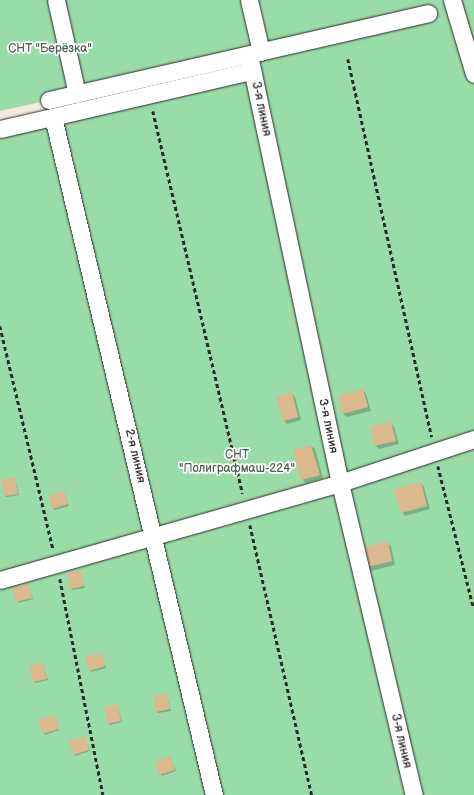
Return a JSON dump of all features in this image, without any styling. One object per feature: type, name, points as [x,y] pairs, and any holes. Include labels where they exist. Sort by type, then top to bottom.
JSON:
[{"type":"street","points":[[56,0],[76,94]]},
{"type":"street","name":"3-я линия","points":[[249,0],[254,59],[340,483],[414,795]]},
{"type":"street","points":[[453,4],[474,74]]},
{"type":"street","points":[[0,129],[53,116],[254,59],[428,13]]},
{"type":"street","points":[[49,100],[254,59]]},
{"type":"street","name":"2-я линия","points":[[53,116],[214,795]]},
{"type":"street","points":[[0,580],[340,483],[474,438]]},
{"type":"path","points":[[348,59],[435,452],[474,609]]},
{"type":"path","points":[[153,111],[312,795]]},
{"type":"green space","name":"СНТ \"Полиграфмаш-224\"","points":[[0,0],[474,0],[474,795],[0,795],[0,129],[253,73],[251,55],[0,111]]},
{"type":"building","points":[[363,389],[368,407],[342,414],[338,396]]},
{"type":"building","points":[[292,392],[298,417],[283,421],[276,397]]},
{"type":"building","points":[[391,422],[396,441],[374,446],[370,427]]},
{"type":"building","points":[[311,445],[320,475],[301,480],[293,450]]},
{"type":"building","points":[[15,477],[18,494],[4,496],[1,480]]},
{"type":"building","points":[[421,482],[427,506],[401,513],[394,489]]},
{"type":"building","points":[[64,491],[68,504],[52,509],[48,495]]},
{"type":"building","points":[[388,541],[392,561],[367,567],[362,548]]},
{"type":"building","points":[[81,570],[84,586],[70,589],[67,573]]},
{"type":"building","points":[[28,584],[32,598],[16,602],[12,588]]},
{"type":"building","points":[[101,653],[105,666],[89,671],[85,657]]},
{"type":"building","points":[[43,663],[47,679],[33,682],[29,666]]},
{"type":"building","points":[[166,693],[170,709],[156,712],[153,696]]},
{"type":"building","points":[[118,704],[121,721],[107,724],[104,707]]},
{"type":"building","points":[[54,715],[59,729],[42,734],[38,720]]},
{"type":"building","points":[[85,736],[89,750],[73,755],[69,741]]},
{"type":"building","points":[[171,756],[175,770],[159,775],[155,762]]},
{"type":"park label","name":"СНТ \"Берёзка\"","points":[[50,49]]}]
